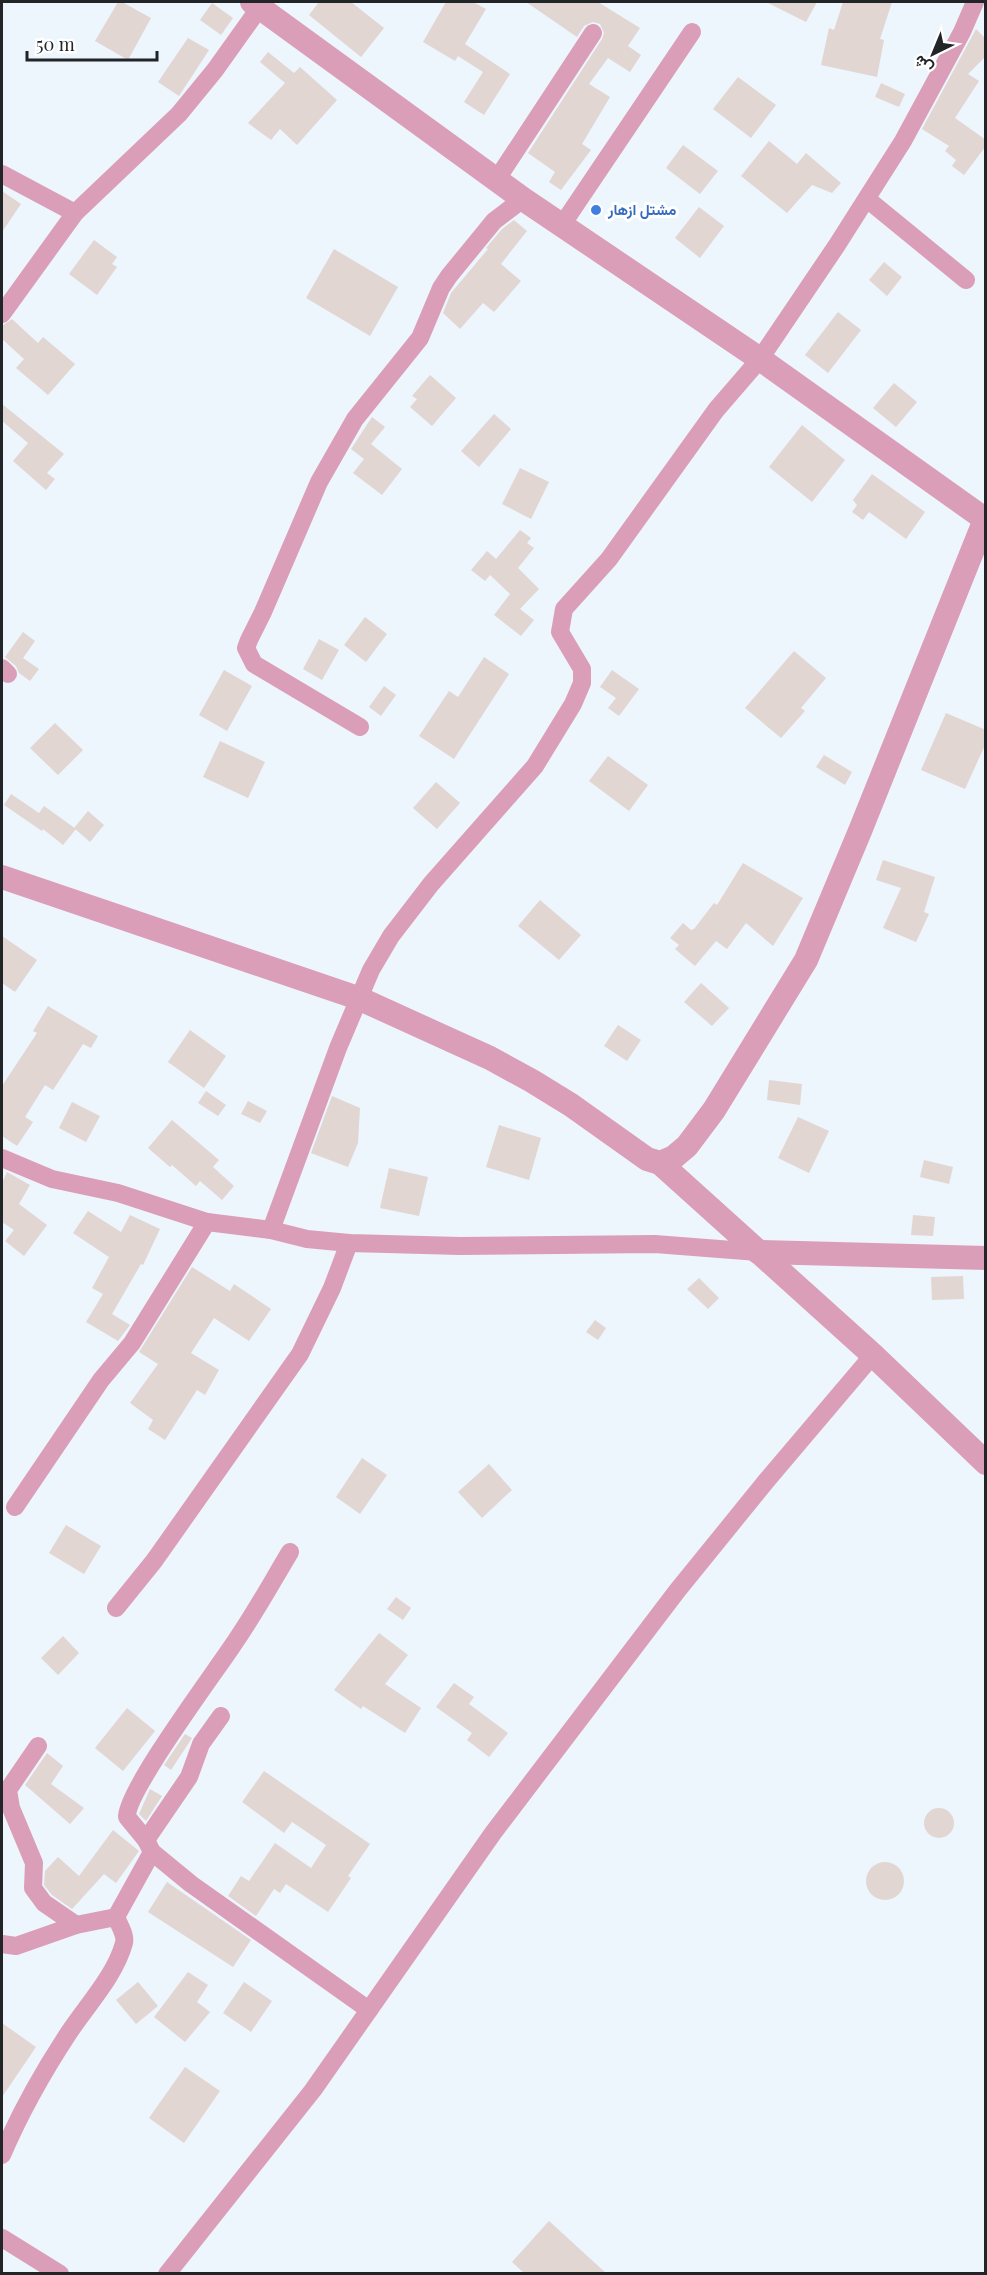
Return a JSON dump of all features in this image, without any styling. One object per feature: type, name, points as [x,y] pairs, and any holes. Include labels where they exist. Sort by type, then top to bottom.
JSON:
[{"type":"street","points":[[271,1230],[358,998],[371,970],[391,936],[431,884],[535,766],[573,704],[582,683],[582,669],[560,632],[564,609],[609,559],[716,411],[760,358],[867,199],[923,105],[962,32],[975,2]]},
{"type":"street","points":[[2,314],[75,213],[179,114],[215,70],[256,4],[523,199],[760,358],[985,519],[806,960],[714,1110],[687,1146],[674,1157],[660,1163]]},
{"type":"street","points":[[562,225],[692,32]]},
{"type":"street","points":[[496,179],[593,33]]},
{"type":"street","points":[[2,174],[75,213]]},
{"type":"street","points":[[360,727],[254,664],[246,648],[319,482],[354,418],[420,338],[448,276],[494,221],[523,199]]},
{"type":"street","points":[[867,199],[966,280]]},
{"type":"street","points":[[2,877],[358,998],[490,1058],[571,1105],[647,1159],[660,1163],[873,1355],[986,1463]]},
{"type":"street","points":[[2,1158],[52,1179],[118,1193],[207,1222],[271,1230],[307,1239],[349,1243],[460,1246],[655,1244],[758,1252],[986,1258]]},
{"type":"street","points":[[15,1507],[101,1380],[132,1343],[207,1222]]},
{"type":"street","points":[[116,1608],[154,1561],[300,1354],[332,1288],[349,1243]]},
{"type":"street","points":[[167,2274],[313,2090],[492,1833],[677,1591],[766,1480],[873,1355]]},
{"type":"street","points":[[290,1552],[240,1635],[154,1763],[129,1804],[128,1817],[149,1846],[191,1884],[369,2010]]},
{"type":"street","points":[[2,2156],[25,2107],[50,2064],[118,1961],[125,1940],[116,1917],[149,1846],[189,1777],[201,1744],[221,1716]]},
{"type":"street","points":[[38,1746],[8,1790],[11,1808],[34,1863],[33,1888],[44,1903],[76,1925]]},
{"type":"street","points":[[2,1944],[16,1947],[76,1925],[116,1917]]},
{"type":"street","points":[[2,2238],[60,2274]]},
{"type":"building","points":[[118,2],[151,18],[128,60],[95,41]]},
{"type":"building","points":[[319,2],[351,2],[384,28],[361,57],[309,15]]},
{"type":"building","points":[[446,2],[473,2],[486,9],[465,44],[510,74],[484,115],[464,102],[483,72],[458,56],[455,61],[423,42]]},
{"type":"building","points":[[526,2],[598,2],[640,28],[628,46],[641,55],[630,72],[608,58],[589,84],[610,97],[582,144],[591,150],[561,190],[549,182],[555,172],[528,153],[604,33],[600,24],[593,22],[584,26],[577,37]]},
{"type":"building","points":[[766,2],[817,2],[806,22]]},
{"type":"building","points":[[843,2],[892,2],[880,39],[884,40],[877,77],[821,65],[829,28],[834,30]]},
{"type":"building","points":[[212,3],[233,18],[221,35],[200,20]]},
{"type":"building","points":[[976,29],[986,39],[986,56],[968,74],[979,81],[955,118],[986,140],[986,146],[964,175],[952,166],[956,160],[945,151],[949,146],[922,129]]},
{"type":"building","points":[[188,38],[209,50],[179,96],[158,82]]},
{"type":"building","points":[[268,52],[294,73],[300,67],[337,100],[297,145],[280,129],[271,140],[248,123],[285,83],[260,62]]},
{"type":"building","points":[[738,77],[776,105],[751,138],[713,109]]},
{"type":"building","points":[[881,83],[905,94],[899,107],[875,97]]},
{"type":"building","points":[[769,141],[797,164],[806,153],[841,183],[832,193],[812,185],[787,213],[741,176]]},
{"type":"building","points":[[683,145],[718,171],[700,194],[666,168]]},
{"type":"building","points":[[2,191],[21,204],[2,232]]},
{"type":"building","points":[[699,207],[724,226],[700,258],[675,238]]},
{"type":"building","points":[[514,220],[527,231],[501,264],[521,281],[494,312],[483,303],[460,329],[443,313],[451,293],[502,229]]},
{"type":"building","points":[[94,240],[117,257],[112,264],[117,267],[97,295],[69,274]]},
{"type":"building","points":[[334,249],[398,287],[370,336],[306,298]]},
{"type":"building","points":[[884,262],[902,277],[887,296],[869,280]]},
{"type":"building","points":[[838,312],[861,330],[828,373],[805,355]]},
{"type":"building","points":[[12,319],[38,343],[43,337],[75,364],[48,395],[16,368],[24,359],[2,339],[2,326]]},
{"type":"building","points":[[430,375],[456,398],[432,426],[410,407],[417,399],[412,396]]},
{"type":"building","points":[[894,383],[917,402],[896,427],[873,408]]},
{"type":"building","points":[[2,404],[64,454],[47,473],[55,479],[46,490],[13,461],[28,443],[2,421]]},
{"type":"building","points":[[494,414],[511,429],[479,467],[461,451]]},
{"type":"building","points":[[372,417],[385,427],[371,444],[402,469],[382,495],[353,473],[364,459],[351,449]]},
{"type":"building","points":[[802,425],[845,460],[812,502],[769,467]]},
{"type":"building","points":[[520,468],[549,482],[531,519],[502,504]]},
{"type":"building","points":[[872,474],[925,512],[906,539],[869,512],[863,520],[852,512],[857,505],[853,500]]},
{"type":"building","points":[[520,530],[531,538],[527,543],[534,548],[518,568],[539,589],[520,609],[534,620],[521,636],[494,615],[510,594],[490,575],[485,581],[471,570],[487,551],[496,559]]},
{"type":"building","points":[[365,617],[387,634],[366,662],[344,645]]},
{"type":"building","points":[[23,632],[35,641],[23,658],[39,669],[30,681],[19,673],[16,666],[5,657]]},
{"type":"building","points":[[319,639],[339,650],[322,680],[303,669]]},
{"type":"building","points":[[794,651],[826,678],[801,708],[805,711],[781,738],[745,708]]},
{"type":"building","points":[[484,657],[509,674],[454,759],[419,736],[449,691],[458,697]]},
{"type":"building","points":[[224,670],[252,686],[227,731],[199,715]]},
{"type":"building","points":[[612,670],[639,689],[619,716],[608,708],[616,698],[600,687]]},
{"type":"building","points":[[384,686],[396,695],[381,716],[369,707]]},
{"type":"building","points":[[946,713],[986,730],[986,743],[965,789],[921,770]]},
{"type":"building","points":[[55,723],[83,750],[58,775],[30,748]]},
{"type":"building","points":[[220,741],[265,762],[248,798],[203,777]]},
{"type":"building","points":[[824,755],[852,772],[845,785],[816,767]]},
{"type":"building","points":[[608,756],[648,785],[629,811],[589,781]]},
{"type":"building","points":[[436,782],[460,803],[437,829],[413,808]]},
{"type":"building","points":[[11,794],[39,813],[44,806],[76,829],[63,845],[43,829],[42,831],[4,805]]},
{"type":"building","points":[[88,811],[104,825],[90,842],[74,828]]},
{"type":"building","points":[[883,860],[935,877],[924,912],[929,914],[916,942],[883,928],[901,888],[876,880]]},
{"type":"building","points":[[743,863],[803,898],[773,946],[746,923],[727,949],[716,941],[695,966],[675,949],[679,945],[670,938],[683,923],[691,930],[694,929],[714,903],[717,905]]},
{"type":"building","points":[[540,900],[581,935],[559,960],[518,926]]},
{"type":"building","points":[[2,936],[37,960],[15,992],[2,983]]},
{"type":"building","points":[[701,983],[729,1008],[712,1026],[684,1002]]},
{"type":"building","points":[[48,1006],[98,1036],[91,1048],[83,1044],[53,1090],[45,1085],[25,1117],[33,1122],[17,1146],[2,1136],[2,1086],[37,1033],[33,1031]]},
{"type":"building","points":[[618,1025],[641,1040],[627,1061],[604,1046]]},
{"type":"building","points":[[190,1030],[226,1056],[204,1088],[168,1062]]},
{"type":"building","points":[[769,1080],[802,1084],[800,1105],[767,1100]]},
{"type":"building","points":[[206,1091],[226,1105],[218,1116],[198,1103]]},
{"type":"building","points":[[332,1096],[360,1108],[358,1143],[348,1167],[311,1153]]},
{"type":"building","points":[[248,1101],[267,1111],[260,1123],[241,1114]]},
{"type":"building","points":[[72,1102],[100,1116],[86,1142],[59,1128]]},
{"type":"building","points":[[798,1117],[829,1131],[809,1173],[778,1158]]},
{"type":"building","points":[[172,1120],[219,1160],[213,1167],[234,1186],[222,1200],[200,1181],[196,1186],[148,1148]]},
{"type":"building","points":[[499,1125],[541,1138],[529,1180],[486,1167]]},
{"type":"building","points":[[924,1160],[953,1167],[949,1184],[920,1177]]},
{"type":"building","points":[[389,1168],[428,1177],[419,1216],[380,1208]]},
{"type":"building","points":[[7,1172],[30,1185],[19,1204],[47,1225],[24,1256],[5,1241],[14,1230],[2,1222],[2,1183]]},
{"type":"building","points":[[88,1211],[121,1232],[130,1215],[160,1229],[143,1265],[141,1264],[112,1314],[130,1325],[118,1341],[86,1322],[103,1294],[92,1288],[109,1257],[73,1233]]},
{"type":"building","points":[[913,1215],[935,1217],[933,1236],[911,1235]]},
{"type":"building","points":[[192,1267],[230,1291],[234,1284],[271,1309],[249,1341],[214,1318],[191,1353],[219,1370],[205,1395],[197,1390],[165,1440],[148,1429],[153,1420],[130,1403],[158,1364],[139,1352]]},
{"type":"building","points":[[963,1276],[964,1299],[932,1300],[931,1277]]},
{"type":"building","points":[[699,1278],[719,1298],[708,1309],[687,1289]]},
{"type":"building","points":[[595,1320],[606,1328],[598,1340],[586,1332]]},
{"type":"building","points":[[362,1458],[387,1475],[360,1514],[336,1497]]},
{"type":"building","points":[[489,1464],[512,1490],[482,1518],[458,1492]]},
{"type":"building","points":[[66,1525],[101,1546],[84,1574],[49,1553]]},
{"type":"building","points":[[396,1597],[411,1608],[403,1620],[387,1609]]},
{"type":"building","points":[[379,1633],[408,1655],[385,1684],[421,1708],[405,1733],[363,1706],[361,1709],[334,1690]]},
{"type":"building","points":[[63,1636],[79,1653],[58,1675],[41,1658]]},
{"type":"building","points":[[454,1683],[474,1697],[469,1704],[508,1733],[489,1757],[467,1740],[472,1733],[436,1707]]},
{"type":"building","points":[[127,1708],[155,1731],[123,1771],[95,1748]]},
{"type":"building","points":[[185,1734],[192,1738],[171,1770],[164,1765]]},
{"type":"building","points":[[47,1753],[63,1766],[51,1784],[84,1808],[70,1824],[25,1785]]},
{"type":"building","points":[[264,1771],[370,1844],[348,1876],[351,1878],[328,1912],[286,1884],[280,1893],[274,1889],[256,1916],[228,1896],[241,1876],[249,1881],[275,1843],[311,1868],[326,1845],[292,1822],[284,1833],[242,1802]]},
{"type":"building","points":[[150,1789],[162,1796],[146,1821],[139,1814]]},
{"type":"building","points":[[939,1808],[950,1812],[954,1823],[950,1834],[939,1838],[928,1834],[924,1823],[928,1812]]},
{"type":"building","points":[[113,1830],[139,1851],[116,1883],[104,1874],[72,1909],[52,1895],[44,1885],[45,1871],[58,1857],[79,1876]]},
{"type":"building","points":[[885,1862],[898,1868],[904,1881],[898,1894],[885,1900],[872,1894],[866,1881],[872,1868]]},
{"type":"building","points":[[167,1882],[251,1940],[233,1967],[148,1912]]},
{"type":"building","points":[[188,1972],[208,1985],[197,2002],[210,2012],[185,2042],[154,2017]]},
{"type":"building","points":[[138,1982],[158,2006],[136,2024],[116,2000]]},
{"type":"building","points":[[244,1982],[272,2001],[251,2032],[223,2013]]},
{"type":"building","points":[[2,2023],[36,2047],[2,2097]]},
{"type":"building","points":[[185,2067],[220,2091],[184,2143],[149,2118]]},
{"type":"building","points":[[549,2221],[607,2274],[525,2274],[512,2262]]},
{"type":"place","name":"مشتل ازهار","points":[[596,210]]}]
